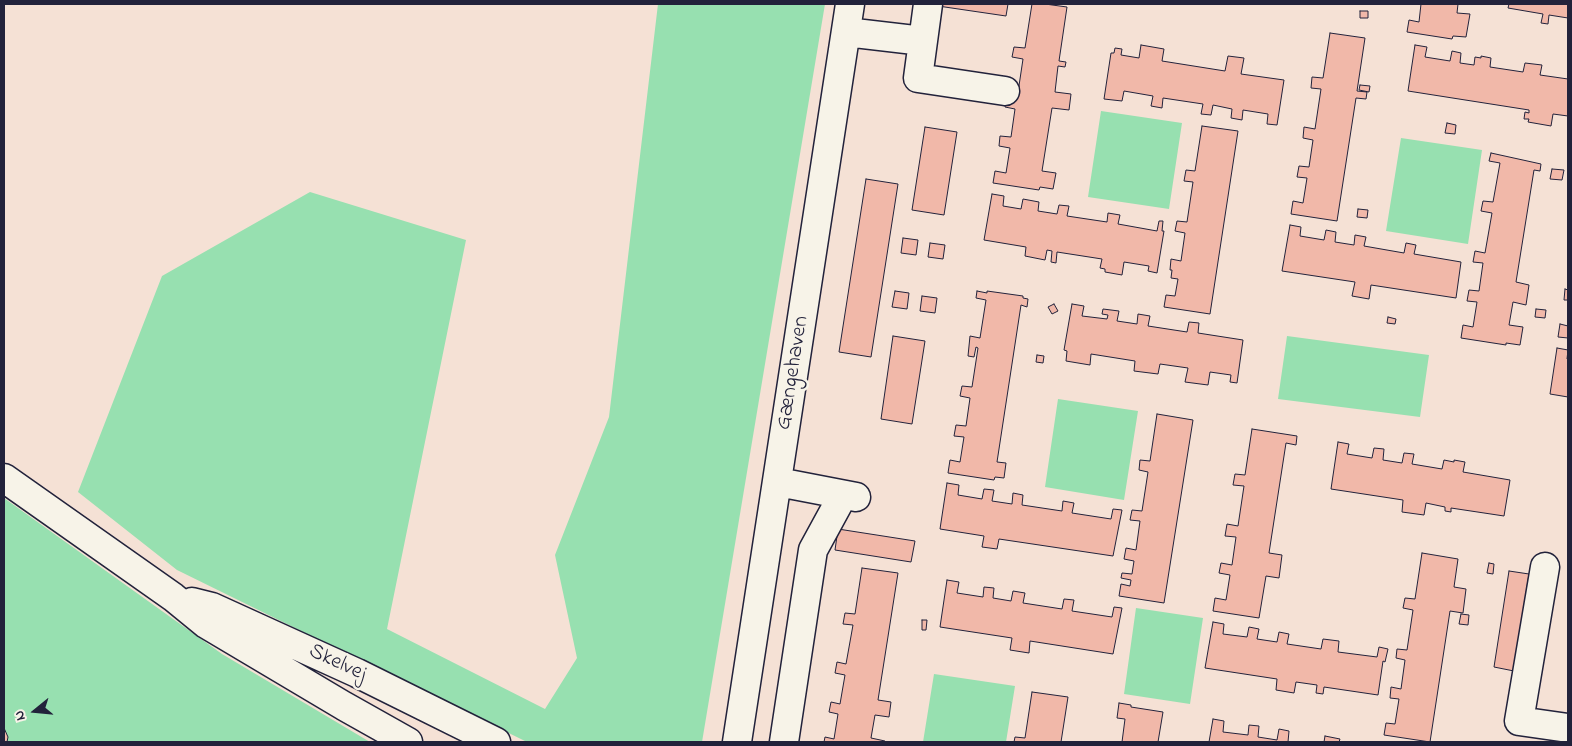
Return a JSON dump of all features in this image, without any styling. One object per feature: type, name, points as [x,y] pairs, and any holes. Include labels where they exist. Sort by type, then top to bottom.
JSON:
[{"type":"street","name":"Gængehaven","points":[[737,742],[850,4]]},
{"type":"street","points":[[928,4],[918,78],[1005,91]]},
{"type":"street","points":[[846,32],[923,41]]},
{"type":"street","name":"Skelvej","points":[[4,478],[173,597],[206,624],[408,742]]},
{"type":"street","points":[[778,482],[850,496],[813,550],[784,742]]},
{"type":"street","points":[[1545,567],[1519,721],[1568,728]]},
{"type":"street","name":"Skelvej","points":[[173,597],[212,607],[357,673],[496,742]]},
{"type":"green space","points":[[658,4],[825,4],[702,742],[527,742],[177,570],[78,492],[162,276],[310,192],[466,240],[387,629],[545,709],[577,658],[555,555],[609,417]]},
{"type":"green space","points":[[1101,111],[1182,123],[1169,209],[1088,197]]},
{"type":"green space","points":[[1401,138],[1482,150],[1468,244],[1386,231]]},
{"type":"green space","points":[[1287,336],[1429,355],[1420,417],[1278,399]]},
{"type":"green space","points":[[1058,399],[1138,411],[1124,500],[1045,487]]},
{"type":"green space","points":[[4,498],[222,654],[370,742],[4,742]]},
{"type":"green space","points":[[1136,608],[1203,618],[1190,704],[1124,694]]},
{"type":"green space","points":[[934,674],[1015,686],[1006,742],[923,742]]},
{"type":"building","points":[[939,4],[1008,4],[1006,16],[938,6]]},
{"type":"building","points":[[1032,4],[1067,7],[1059,61],[1066,62],[1065,67],[1058,66],[1055,92],[1071,94],[1069,110],[1052,108],[1042,171],[1056,173],[1053,189],[1040,187],[1039,190],[993,183],[995,171],[1006,173],[1010,148],[999,146],[1000,136],[1011,137],[1015,109],[1005,107],[1006,97],[1017,99],[1023,59],[1012,57],[1014,47],[1025,48]]},
{"type":"building","points":[[1421,4],[1458,4],[1457,13],[1470,14],[1466,37],[1453,36],[1452,39],[1407,32],[1409,20],[1419,22]]},
{"type":"building","points":[[1509,4],[1568,4],[1568,18],[1549,15],[1548,24],[1541,23],[1543,14],[1508,8]]},
{"type":"building","points":[[1360,11],[1368,11],[1368,18],[1360,18]]},
{"type":"building","points":[[1330,33],[1365,38],[1357,91],[1367,92],[1366,99],[1356,98],[1337,221],[1291,214],[1293,201],[1303,203],[1307,178],[1297,177],[1299,166],[1309,167],[1313,140],[1303,138],[1304,127],[1315,129],[1321,89],[1311,88],[1312,77],[1323,78]]},
{"type":"building","points":[[1141,45],[1164,49],[1162,61],[1225,71],[1228,56],[1244,58],[1241,74],[1284,80],[1277,125],[1267,124],[1268,114],[1243,110],[1242,120],[1231,118],[1232,109],[1213,105],[1211,115],[1201,114],[1203,104],[1163,98],[1162,108],[1151,106],[1153,96],[1124,91],[1122,101],[1104,99],[1111,53],[1114,53],[1115,48],[1122,49],[1121,55],[1139,58]]},
{"type":"building","points":[[1415,45],[1427,47],[1425,57],[1450,61],[1452,51],[1461,53],[1460,63],[1474,65],[1475,57],[1481,58],[1481,56],[1491,58],[1490,67],[1523,72],[1525,63],[1542,65],[1540,75],[1568,79],[1568,116],[1553,114],[1551,126],[1528,122],[1529,119],[1524,119],[1525,112],[1529,113],[1529,110],[1408,91]]},
{"type":"building","points":[[1360,85],[1370,86],[1369,92],[1359,90]]},
{"type":"building","points":[[1447,123],[1456,125],[1455,134],[1445,133]]},
{"type":"building","points":[[1202,126],[1238,131],[1210,314],[1164,307],[1166,295],[1175,296],[1178,279],[1171,278],[1171,259],[1181,261],[1185,233],[1175,231],[1177,221],[1187,222],[1193,182],[1184,181],[1186,170],[1195,171]]},
{"type":"building","points":[[925,127],[957,132],[944,215],[912,210]]},
{"type":"building","points":[[1491,153],[1541,164],[1540,171],[1534,170],[1516,282],[1529,285],[1526,305],[1513,302],[1509,325],[1523,327],[1520,345],[1506,343],[1506,345],[1461,338],[1463,325],[1473,327],[1477,302],[1467,301],[1469,290],[1479,291],[1483,263],[1473,262],[1475,251],[1485,253],[1492,213],[1481,211],[1483,201],[1493,202],[1500,163],[1489,161]]},
{"type":"building","points":[[1552,169],[1564,170],[1562,180],[1550,179]]},
{"type":"building","points":[[866,179],[898,184],[871,357],[839,352]]},
{"type":"building","points":[[992,194],[1004,196],[1003,206],[1021,209],[1023,199],[1039,202],[1038,211],[1057,214],[1059,205],[1069,206],[1067,216],[1107,222],[1108,213],[1120,215],[1118,224],[1157,231],[1159,221],[1163,221],[1162,231],[1164,231],[1157,273],[1148,271],[1149,266],[1124,262],[1122,275],[1105,272],[1105,269],[1100,268],[1102,259],[1057,252],[1056,263],[1051,262],[1052,251],[1047,250],[1045,260],[1025,256],[1026,247],[984,240]]},
{"type":"building","points":[[1358,209],[1368,210],[1367,218],[1357,217]]},
{"type":"building","points":[[1290,225],[1301,227],[1300,236],[1324,240],[1326,230],[1336,232],[1335,242],[1354,245],[1355,235],[1366,237],[1364,246],[1404,253],[1406,243],[1416,245],[1414,254],[1461,262],[1456,298],[1371,285],[1369,299],[1352,296],[1355,282],[1282,271]]},
{"type":"building","points":[[903,238],[918,240],[916,255],[901,253]]},
{"type":"building","points":[[930,243],[945,245],[943,259],[928,257]]},
{"type":"building","points":[[1565,289],[1568,290],[1568,300],[1564,300]]},
{"type":"building","points":[[895,291],[909,293],[907,309],[892,307]]},
{"type":"building","points":[[977,291],[1023,296],[1023,298],[1028,299],[1027,307],[1021,305],[997,462],[1006,463],[1004,478],[995,477],[994,480],[948,473],[950,460],[960,462],[964,437],[954,436],[956,425],[966,426],[970,398],[960,396],[962,386],[972,387],[978,348],[976,347],[974,357],[968,356],[970,336],[980,338],[986,300],[976,298]]},
{"type":"building","points":[[922,296],[937,298],[935,313],[920,311]]},
{"type":"building","points":[[1054,304],[1058,311],[1052,314],[1048,307]]},
{"type":"building","points":[[1072,304],[1084,306],[1082,316],[1107,319],[1108,315],[1102,314],[1103,309],[1119,311],[1117,321],[1137,324],[1138,314],[1150,316],[1148,326],[1187,332],[1189,322],[1199,323],[1198,333],[1243,340],[1237,383],[1230,382],[1231,375],[1210,372],[1208,385],[1185,382],[1188,368],[1160,364],[1158,374],[1134,371],[1135,361],[1091,354],[1090,365],[1066,361],[1067,351],[1064,350]]},
{"type":"building","points":[[1536,309],[1546,310],[1545,318],[1535,317]]},
{"type":"building","points":[[1388,317],[1396,319],[1395,324],[1387,323]]},
{"type":"building","points":[[1560,324],[1568,326],[1568,338],[1558,337]]},
{"type":"building","points":[[893,336],[925,341],[912,424],[881,419]]},
{"type":"building","points":[[1557,348],[1568,350],[1568,397],[1550,394]]},
{"type":"building","points":[[1037,355],[1044,356],[1043,363],[1036,362]]},
{"type":"building","points":[[1157,414],[1193,420],[1164,603],[1119,596],[1121,584],[1130,586],[1131,580],[1121,578],[1122,573],[1132,574],[1134,561],[1124,559],[1126,548],[1136,550],[1140,521],[1130,520],[1132,510],[1142,511],[1148,472],[1139,470],[1140,460],[1150,461]]},
{"type":"building","points":[[1252,429],[1297,436],[1296,445],[1286,443],[1269,553],[1282,555],[1279,578],[1266,576],[1259,618],[1213,611],[1215,598],[1226,600],[1230,575],[1219,573],[1221,563],[1232,565],[1236,537],[1225,536],[1227,524],[1238,526],[1244,486],[1233,485],[1235,474],[1245,475]]},
{"type":"building","points":[[1338,442],[1349,444],[1347,454],[1372,458],[1374,448],[1384,449],[1383,460],[1402,463],[1404,453],[1414,454],[1412,464],[1442,469],[1444,460],[1454,462],[1454,460],[1465,462],[1463,472],[1510,480],[1504,516],[1451,508],[1451,512],[1445,511],[1445,507],[1426,503],[1424,515],[1402,512],[1403,500],[1331,489]]},
{"type":"building","points":[[947,483],[959,485],[958,495],[982,499],[984,489],[994,490],[992,501],[1012,504],[1013,493],[1023,495],[1022,505],[1062,511],[1063,501],[1074,503],[1072,513],[1111,519],[1113,509],[1122,510],[1113,556],[999,539],[997,549],[982,547],[984,536],[940,529]]},
{"type":"building","points":[[838,529],[915,541],[911,562],[835,550]]},
{"type":"building","points":[[1422,553],[1458,559],[1454,587],[1466,589],[1463,613],[1450,611],[1430,742],[1384,735],[1386,723],[1395,724],[1399,699],[1390,698],[1391,687],[1401,689],[1405,660],[1396,658],[1397,649],[1407,650],[1413,610],[1403,608],[1405,598],[1415,599]]},
{"type":"building","points":[[1489,563],[1494,564],[1493,574],[1487,573]]},
{"type":"building","points":[[862,568],[898,573],[878,700],[891,702],[889,717],[875,715],[871,738],[885,742],[824,742],[825,737],[834,739],[838,714],[829,712],[831,702],[840,704],[845,675],[835,673],[837,662],[846,664],[853,625],[843,624],[845,613],[855,614]]},
{"type":"building","points":[[1509,571],[1529,574],[1514,671],[1494,667]]},
{"type":"building","points":[[947,580],[959,582],[957,593],[983,597],[984,587],[994,588],[993,598],[1011,601],[1013,591],[1025,593],[1023,603],[1062,609],[1064,599],[1074,600],[1072,611],[1112,617],[1114,607],[1122,608],[1113,654],[1030,641],[1029,653],[1010,650],[1012,638],[940,627]]},
{"type":"building","points":[[1461,614],[1469,615],[1468,625],[1459,624]]},
{"type":"building","points":[[922,620],[927,620],[926,630],[922,630]]},
{"type":"building","points":[[1213,622],[1224,624],[1223,634],[1247,637],[1249,627],[1259,629],[1257,639],[1277,642],[1279,632],[1289,634],[1287,644],[1321,649],[1323,639],[1339,641],[1338,652],[1377,657],[1379,647],[1388,649],[1385,662],[1383,661],[1378,695],[1324,687],[1323,694],[1316,693],[1317,685],[1296,682],[1294,693],[1276,690],[1277,679],[1205,668]]},
{"type":"building","points":[[1032,692],[1068,697],[1061,742],[1014,742],[1015,737],[1025,738]]},
{"type":"building","points":[[1119,703],[1131,705],[1131,707],[1163,712],[1158,742],[1122,742],[1125,719],[1117,718]]},
{"type":"building","points":[[1213,719],[1224,721],[1223,732],[1248,735],[1249,725],[1259,726],[1258,737],[1277,740],[1279,729],[1289,731],[1288,742],[1209,742]]},
{"type":"building","points":[[4,728],[8,737],[7,742],[4,742]]},
{"type":"building","points":[[1325,736],[1340,739],[1339,742],[1324,742]]}]
